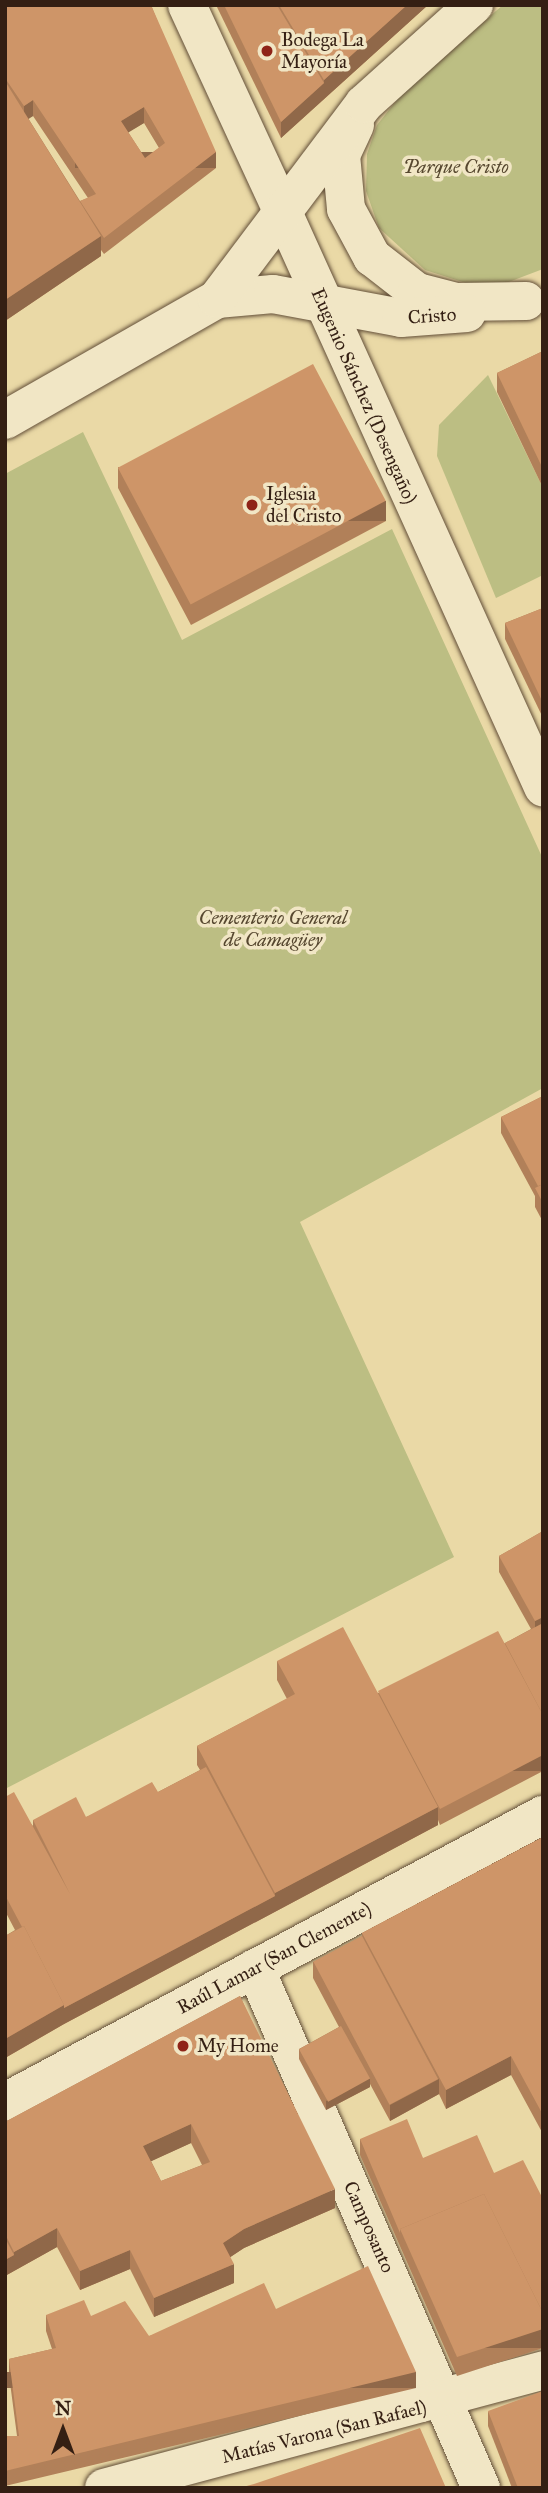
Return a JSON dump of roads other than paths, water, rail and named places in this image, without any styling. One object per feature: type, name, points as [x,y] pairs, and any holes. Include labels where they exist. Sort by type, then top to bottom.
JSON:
[{"type":"street","name":"Eugenio Sánchez (Desengaño)","points":[[187,5],[281,208],[337,313],[543,787]]},
{"type":"street","points":[[5,420],[217,299],[281,208],[364,104],[474,5]]},
{"type":"street","points":[[364,104],[341,155],[346,209],[372,257],[417,292],[456,302],[535,297]]},
{"type":"street","name":"Cristo","points":[[217,299],[337,313],[425,319],[535,297]]},
{"type":"street","name":"Raúl Lamar (San Clemente)","points":[[5,2102],[543,1815]]},
{"type":"street","name":"Camposanto","points":[[254,1968],[481,2488]]},
{"type":"street","name":"Matías Varona (San Rafael)","points":[[104,2488],[445,2401],[543,2370]]},
{"type":"place","name":"Bodega La Mayoría","points":[[267,51]]},
{"type":"place","name":"Iglesia del Cristo","points":[[252,505]]},
{"type":"place","name":"My Home","points":[[183,2046]]},
{"type":"park label","name":"Parque Cristo","points":[[456,167]]},
{"type":"park label","name":"Cementerio General de Camagüey","points":[[273,929]]}]
